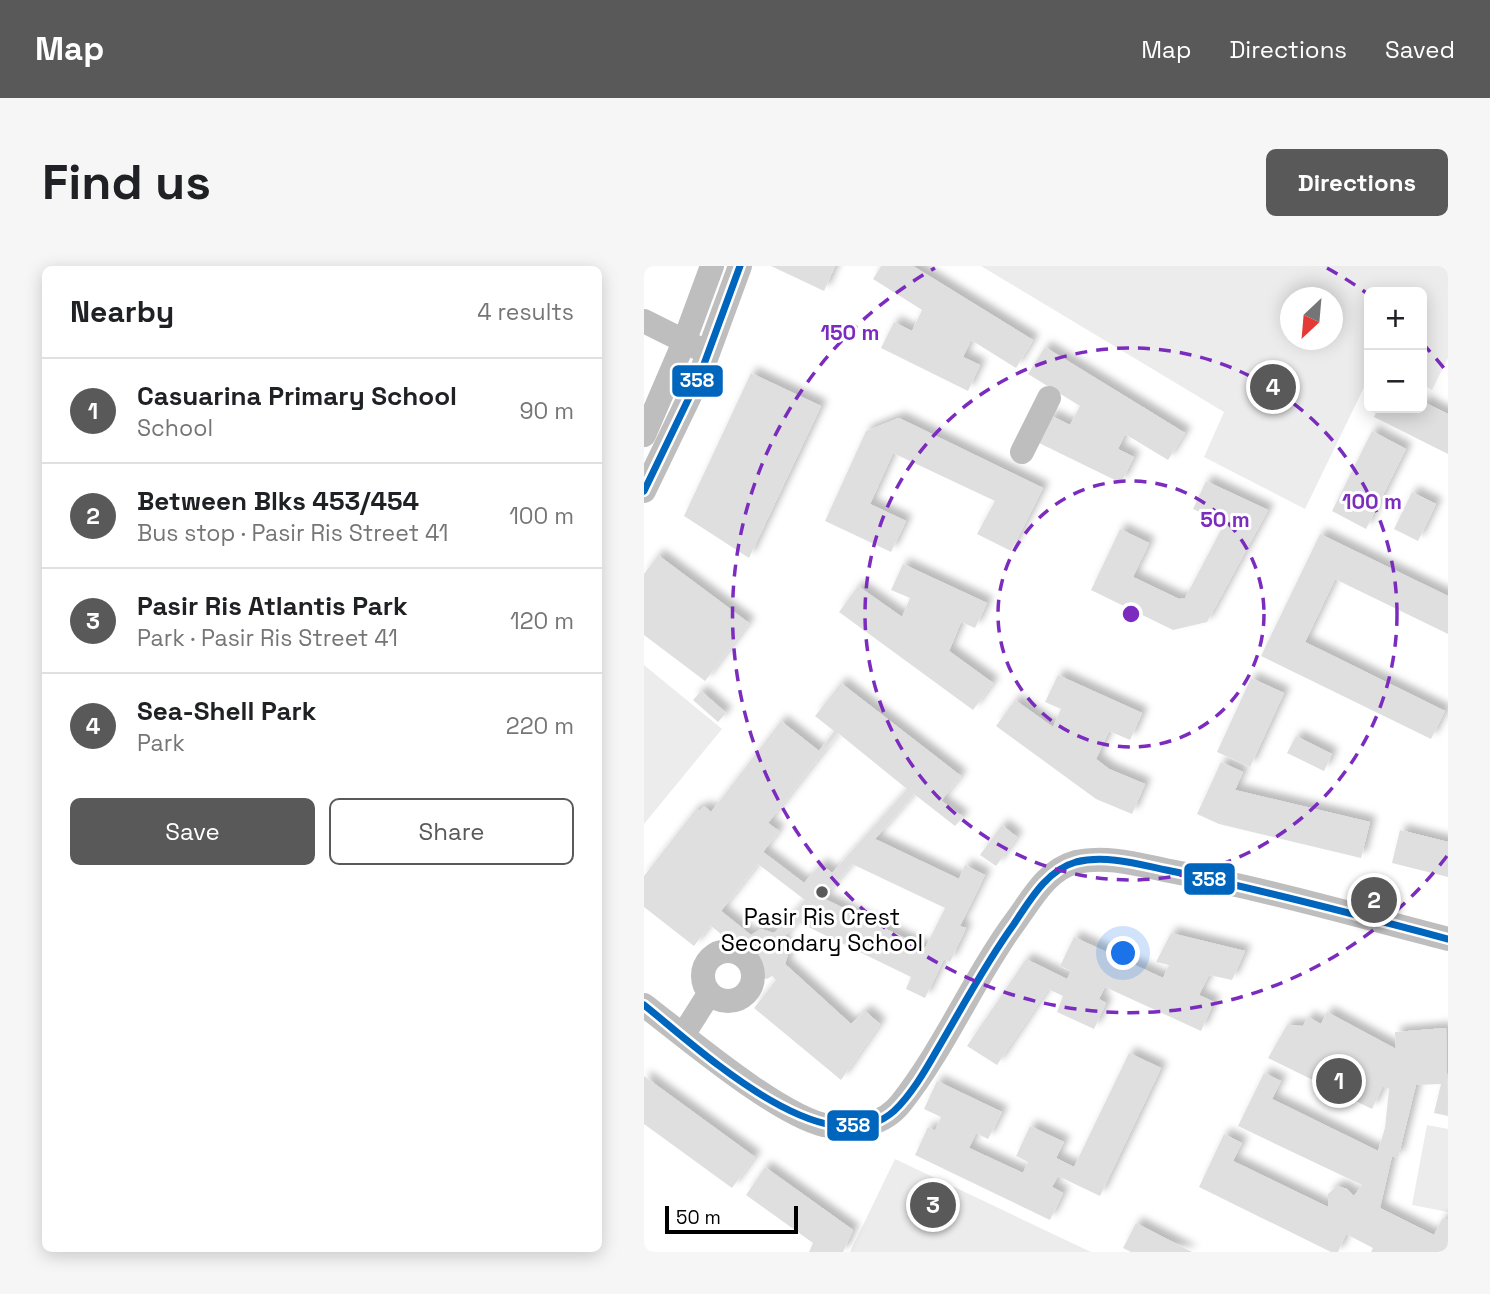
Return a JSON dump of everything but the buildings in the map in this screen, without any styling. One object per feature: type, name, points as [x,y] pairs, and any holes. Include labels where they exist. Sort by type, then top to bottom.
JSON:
[{"type":"street","points":[[644,435],[684,342],[712,266]]},
{"type":"street","points":[[644,491],[678,426],[740,266]]},
{"type":"street","points":[[644,321],[708,353]]},
{"type":"street","points":[[1022,452],[1049,398]]},
{"type":"street","points":[[644,1005],[683,1035],[802,1116],[837,1126],[868,1125],[880,1121],[900,1106],[1011,927],[1055,871],[1075,863],[1100,859],[1214,879],[1448,939]]},
{"type":"street","points":[[683,1035],[709,994]]},
{"type":"shaded area","points":[[981,266],[1448,266],[1448,358],[1432,390],[1427,387],[1427,287],[1364,287],[1364,387],[1305,509],[1204,457],[1224,412]]},
{"type":"shaded area","points":[[644,665],[722,729],[644,824]]},
{"type":"shaded area","points":[[1427,1125],[1448,1129],[1448,1212],[1412,1205]]},
{"type":"shaded area","points":[[895,1159],[1091,1252],[850,1252]]},
{"type":"transit line","name":"358","points":[[644,491],[700,375],[740,266]]},
{"type":"transit line","name":"358","points":[[644,1005],[695,1047],[763,1096],[799,1115],[834,1126],[866,1125],[894,1111],[906,1098],[928,1066],[993,955],[1033,896],[1056,872],[1076,862],[1101,859],[1139,864],[1278,895],[1448,939]]},
{"type":"place","name":"Sea-Shell Park","points":[[1273,387]]},
{"type":"place","name":"Pasir Ris Crest Secondary School","points":[[822,892]]},
{"type":"place","name":"Between Blks 453/454","points":[[1374,900]]},
{"type":"place","name":"Casuarina Primary School","points":[[1339,1081]]},
{"type":"place","name":"Pasir Ris Atlantis Park","points":[[933,1205]]}]
